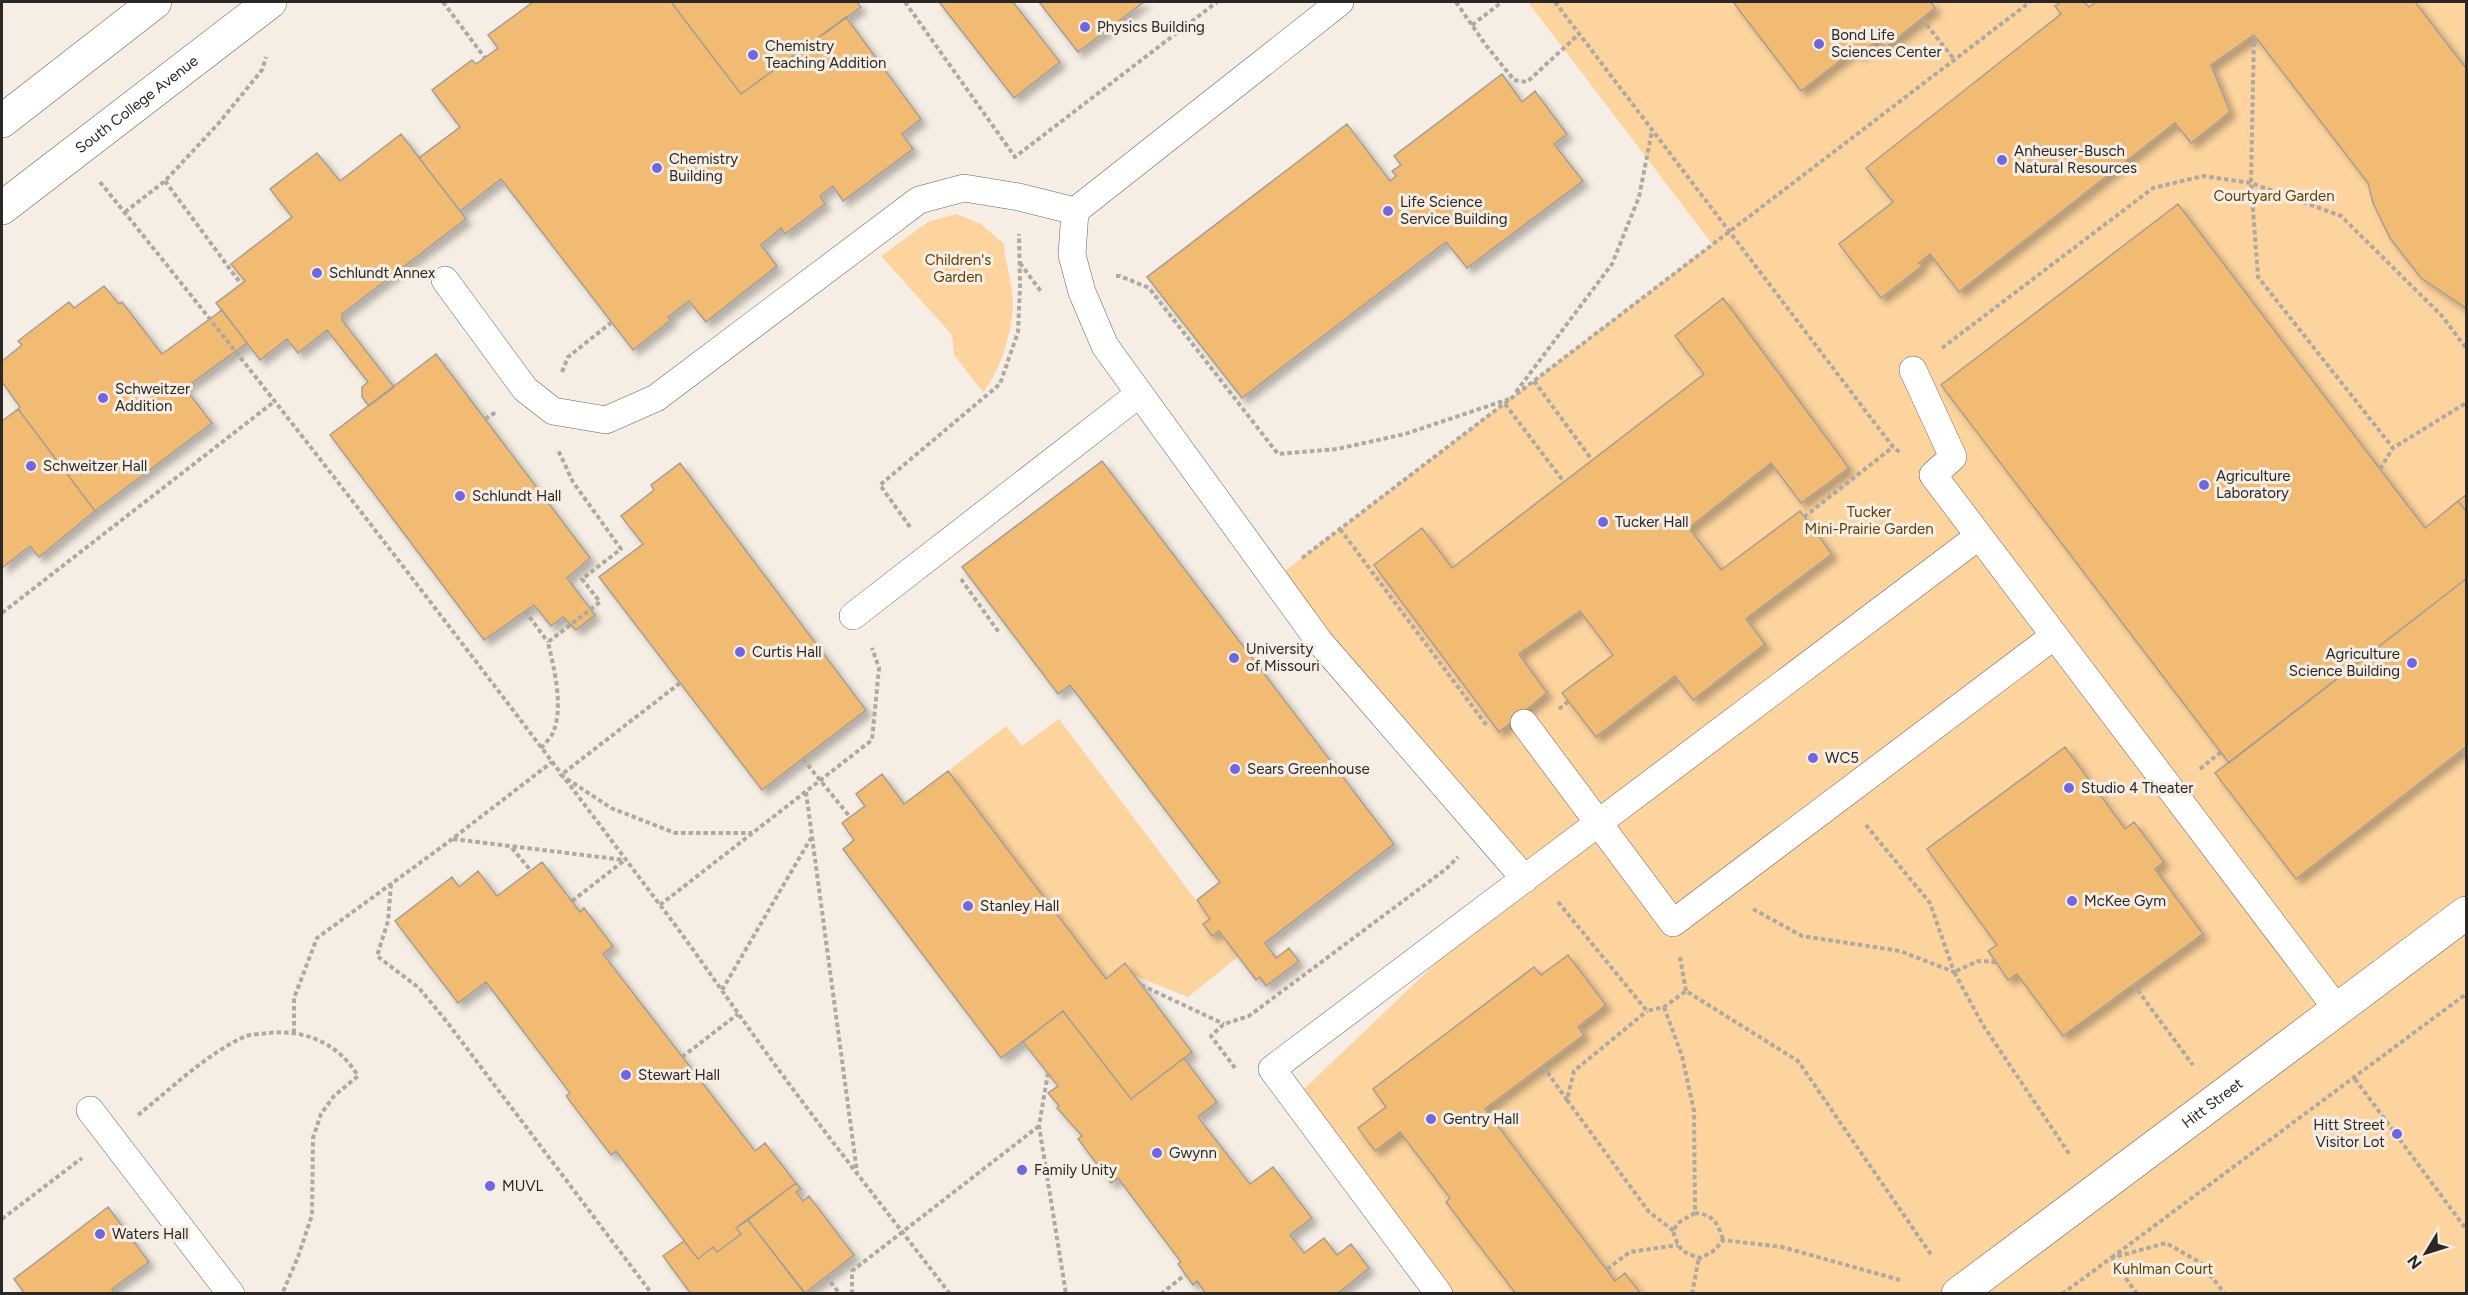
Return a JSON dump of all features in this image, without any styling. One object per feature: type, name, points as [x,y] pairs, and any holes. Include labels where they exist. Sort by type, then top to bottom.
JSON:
[{"type":"street","points":[[2,120],[155,2]]},
{"type":"street","name":"South College Avenue","points":[[2,208],[270,2]]},
{"type":"street","name":"Hitt Street","points":[[1958,1293],[2466,913]]},
{"type":"lane","points":[[1340,2],[1075,211],[1072,255],[1082,292],[1105,346],[1273,580],[1319,641],[1525,879]]},
{"type":"lane","points":[[445,280],[525,389],[553,411],[606,420],[656,398],[918,200],[964,188],[1018,197],[1075,211]]},
{"type":"lane","points":[[1913,370],[1953,457],[1933,475],[2337,1009]]},
{"type":"lane","points":[[853,616],[1139,394]]},
{"type":"lane","points":[[1439,1293],[1272,1069],[1979,536]]},
{"type":"lane","points":[[1524,723],[1673,923],[2054,636]]},
{"type":"lane","points":[[90,1110],[231,1293]]},
{"type":"path","points":[[443,2],[485,58]]},
{"type":"path","points":[[905,2],[1015,157],[1018,197],[1020,287],[1018,332],[1000,384],[880,484],[929,555]]},
{"type":"path","points":[[1015,157],[1217,2]]},
{"type":"path","points":[[1456,2],[1514,80],[1527,82],[1579,34]]},
{"type":"path","points":[[1472,25],[1502,2]]},
{"type":"path","points":[[1555,2],[1893,447],[1933,475]]},
{"type":"path","points":[[1273,580],[2030,2]]},
{"type":"path","points":[[1923,19],[1954,59]]},
{"type":"path","points":[[2254,35],[2251,183],[2258,277],[2393,448]]},
{"type":"path","points":[[125,212],[165,181],[218,124],[262,70],[267,54]]},
{"type":"path","points":[[1116,286],[1114,276],[1120,276],[1149,288],[1278,454],[1337,449],[1406,434],[1512,398],[1612,264],[1639,197],[1652,131]]},
{"type":"path","points":[[76,150],[275,401],[473,657],[660,905],[857,1173],[950,1293]]},
{"type":"path","points":[[1913,370],[2153,188],[2203,176],[2251,183],[2341,216],[2442,316],[2466,348]]},
{"type":"path","points":[[165,181],[241,284]]},
{"type":"path","points":[[548,642],[600,602],[582,579],[621,549],[573,482],[558,453],[553,411],[559,377],[568,357],[612,322]]},
{"type":"path","points":[[1534,381],[1592,460]]},
{"type":"path","points":[[2,613],[275,401]]},
{"type":"path","points":[[2380,469],[2393,448],[2466,403]]},
{"type":"path","points":[[1505,404],[1564,482]]},
{"type":"path","points":[[1804,517],[1893,447]]},
{"type":"path","points":[[1340,529],[1488,728]]},
{"type":"path","points":[[957,574],[1000,634]]},
{"type":"path","points":[[525,611],[548,642],[554,670],[557,713],[552,734],[541,748]]},
{"type":"path","points":[[660,905],[872,740],[879,668],[872,648],[853,616]]},
{"type":"path","points":[[561,775],[680,683]]},
{"type":"path","points":[[2463,750],[2466,754]]},
{"type":"path","points":[[803,759],[850,817]]},
{"type":"path","points":[[294,1034],[294,998],[317,938],[453,839],[552,762]]},
{"type":"path","points":[[561,775],[610,808],[675,833],[752,833]]},
{"type":"path","points":[[806,792],[857,1173]]},
{"type":"path","points":[[1842,795],[1930,903],[1954,972],[1983,1025],[2070,1155]]},
{"type":"path","points":[[722,990],[812,836]]},
{"type":"path","points":[[453,839],[625,860]]},
{"type":"path","points":[[512,847],[531,871]]},
{"type":"path","points":[[1141,985],[1224,1024],[1249,1016],[1446,869],[1456,860],[1459,853]]},
{"type":"path","points":[[572,901],[625,860]]},
{"type":"path","points":[[391,884],[388,921],[377,956],[419,988],[447,1022],[652,1293]]},
{"type":"path","points":[[1718,889],[1802,936],[1900,951],[1954,972],[1978,962],[1995,962]]},
{"type":"path","points":[[1551,907],[1559,901],[1647,1011]]},
{"type":"path","points":[[2133,984],[2193,1065]]},
{"type":"path","points":[[1567,1100],[1574,1071],[1647,1011],[1664,1007],[1686,991],[1798,1061],[1932,1256]]},
{"type":"path","points":[[2062,1293],[2355,1079],[2466,994]]},
{"type":"path","points":[[1664,1007],[1682,1056],[1694,1111],[1695,1213]]},
{"type":"path","points":[[682,1057],[738,1014]]},
{"type":"path","points":[[2,1219],[215,1054],[248,1035],[277,1032],[320,1040],[337,1049],[349,1061],[358,1076],[334,1095],[321,1114],[313,1138],[312,1215],[298,1257],[282,1293]]},
{"type":"path","points":[[1543,1066],[1649,1212],[1673,1231],[1678,1245],[1686,1254],[1701,1258],[1715,1250],[1723,1240]]},
{"type":"path","points":[[1048,1073],[1039,1126],[1066,1293]]},
{"type":"path","points":[[2355,1079],[2466,1229]]},
{"type":"path","points":[[852,1293],[852,1271],[1039,1126]]},
{"type":"path","points":[[1673,1231],[1678,1223],[1695,1213],[1707,1214],[1718,1222],[1723,1240]]},
{"type":"path","points":[[1723,1240],[1782,1247],[1900,1280]]},
{"type":"path","points":[[2110,1258],[2166,1243],[2201,1263],[2225,1293]]},
{"type":"path","points":[[1606,1269],[1630,1252],[1678,1245]]},
{"type":"path","points":[[1692,1293],[1701,1258]]},
{"type":"path","points":[[2110,1258],[2137,1293]]},
{"type":"path","points":[[1164,1293],[1186,1274]]},
{"type":"path","points":[[826,1276],[840,1293]]},
{"type":"green space","points":[[1528,2],[2466,2],[2466,1293],[1447,1293],[1304,1089],[1525,878],[1273,580],[1712,244]]},
{"type":"green space","name":"Children's Garden","points":[[956,214],[981,224],[1004,244],[1012,289],[1013,304],[1008,338],[995,374],[983,392],[954,355],[952,335],[881,256],[928,222]]},
{"type":"green space","points":[[1059,719],[1210,919],[1204,925],[1212,936],[1219,931],[1238,957],[1188,997],[1133,975],[1125,964],[1106,979],[948,771],[1006,726],[1022,746]]},
{"type":"building","name":"Chemistry Building","points":[[533,2],[671,2],[741,94],[846,17],[921,119],[902,134],[913,149],[843,201],[833,186],[820,196],[825,204],[785,234],[781,228],[761,245],[777,266],[706,322],[689,301],[668,317],[671,320],[633,350],[501,179],[460,211],[419,158],[460,127],[432,90],[472,60],[476,64],[498,48],[488,35]]},
{"type":"building","name":"Chemistry Teaching Addition","points":[[671,2],[857,2],[861,7],[741,94]]},
{"type":"building","points":[[939,2],[1013,2],[1060,62],[1014,98]]},
{"type":"building","name":"Physics Building","points":[[1039,2],[1144,2],[1078,52]]},
{"type":"building","name":"Bond Life Sciences Center","points":[[1733,2],[1931,2],[1935,8],[1885,48],[1878,40],[1859,55],[1854,50],[1801,91]]},
{"type":"building","name":"Anheuser-Busch Natural Resources","points":[[2061,2],[2084,2],[2089,7],[2096,2],[2415,2],[2466,68],[2466,308],[2421,278],[2390,238],[2373,203],[2368,183],[2254,35],[2211,65],[2230,112],[2191,143],[2175,123],[1959,292],[1930,254],[1919,263],[1922,266],[1881,298],[1839,244],[1893,202],[1866,168],[2061,14],[2055,6]]},
{"type":"building","name":"Life Science Service Building","points":[[1502,74],[1522,102],[1535,91],[1567,134],[1554,144],[1583,181],[1467,268],[1446,242],[1242,398],[1147,277],[1347,124],[1390,181],[1396,176],[1392,171],[1401,165],[1394,156]]},
{"type":"building","name":"Schlundt Annex","points":[[401,134],[466,219],[342,314],[342,320],[394,387],[369,406],[362,397],[362,387],[368,382],[327,330],[298,353],[287,339],[260,360],[216,303],[245,281],[231,264],[292,217],[270,189],[317,153],[340,181]]},
{"type":"building","name":"Agriculture Laboratory","points":[[2178,204],[2425,528],[2458,501],[2466,511],[2466,579],[2229,763],[1941,385]]},
{"type":"building","name":"Schweitzer Addition","points":[[104,286],[119,304],[122,302],[162,354],[222,310],[247,343],[185,388],[212,423],[95,511],[18,409],[20,407],[2,382],[2,361],[22,345],[18,341],[69,302],[74,308]]},
{"type":"building","name":"Tucker Hall","points":[[1723,298],[1849,468],[1801,503],[1771,463],[1689,528],[1721,570],[1800,511],[1832,554],[1746,619],[1765,644],[1693,700],[1675,676],[1596,737],[1562,693],[1613,655],[1580,611],[1519,654],[1547,693],[1499,732],[1374,565],[1422,528],[1452,568],[1704,374],[1675,336]]},
{"type":"building","name":"Schlundt Hall","points":[[436,354],[590,558],[567,578],[595,615],[576,630],[563,617],[551,626],[534,605],[484,640],[330,435]]},
{"type":"building","name":"Schweitzer Hall","points":[[18,409],[95,511],[39,557],[30,546],[2,568],[2,421]]},
{"type":"building","name":"Sears Greenhouse","points":[[1102,461],[1394,844],[1265,943],[1276,958],[1289,948],[1299,961],[1266,986],[1260,977],[1256,980],[1219,931],[1212,936],[1203,924],[1210,919],[1197,900],[1220,882],[1070,685],[1058,694],[962,567]]},
{"type":"building","name":"Curtis Hall","points":[[680,463],[866,710],[762,790],[599,577],[643,544],[621,516],[654,490],[651,485]]},
{"type":"building","points":[[2466,495],[2466,511],[2458,501]]},
{"type":"building","name":"Agriculture Science Building","points":[[2466,579],[2466,747],[2296,879],[2215,773]]},
{"type":"building","name":"McKee Gym","points":[[2065,747],[2125,829],[2134,822],[2164,862],[2155,869],[2203,934],[2063,1036],[2017,974],[2008,980],[1988,951],[1997,945],[1927,849]]},
{"type":"building","name":"Stanley Hall","points":[[948,771],[1106,979],[1125,963],[1192,1052],[1131,1099],[1063,1011],[1001,1058],[843,849],[854,840],[842,823],[865,806],[856,794],[882,774],[904,804]]},
{"type":"building","name":"Stewart Hall","points":[[542,862],[580,912],[584,908],[613,946],[603,954],[755,1151],[765,1143],[796,1183],[736,1228],[741,1234],[717,1252],[713,1247],[698,1259],[616,1151],[611,1155],[566,1096],[570,1093],[486,982],[458,1003],[395,921],[452,877],[459,887],[478,871],[497,896]]},
{"type":"building","name":"Gentry Hall","points":[[1568,955],[1606,1005],[1578,1027],[1584,1035],[1485,1109],[1615,1281],[1625,1273],[1641,1294],[1516,1294],[1446,1202],[1450,1198],[1400,1132],[1375,1151],[1358,1128],[1386,1107],[1373,1089],[1534,967],[1541,975]]},
{"type":"building","name":"Gwynn","points":[[1063,1011],[1131,1099],[1184,1058],[1217,1102],[1198,1117],[1250,1184],[1273,1167],[1312,1218],[1290,1235],[1304,1253],[1324,1238],[1337,1255],[1351,1244],[1369,1268],[1337,1294],[1206,1294],[1197,1281],[1193,1285],[1178,1264],[1181,1262],[1118,1178],[1111,1183],[1078,1139],[1082,1136],[1057,1108],[1059,1106],[1048,1093],[1058,1086],[1023,1042]]},
{"type":"building","points":[[796,1183],[801,1189],[796,1192],[803,1201],[809,1196],[854,1255],[805,1293],[748,1220]]},
{"type":"building","name":"Waters Hall","points":[[108,1207],[149,1262],[112,1289],[115,1294],[25,1294],[14,1279]]},
{"type":"building","points":[[748,1220],[805,1294],[691,1294],[663,1256],[684,1241],[698,1259],[713,1247],[717,1252],[741,1234],[736,1228]]},
{"type":"place","name":"Physics Building","points":[[1085,27]]},
{"type":"place","name":"Bond Life Sciences Center","points":[[1819,44]]},
{"type":"place","name":"Chemistry Teaching Addition","points":[[753,55]]},
{"type":"place","name":"Anheuser-Busch Natural Resources","points":[[2002,160]]},
{"type":"place","name":"Chemistry Building","points":[[657,168]]},
{"type":"place","name":"Life Science Service Building","points":[[1388,211]]},
{"type":"place","name":"Schlundt Annex","points":[[317,273]]},
{"type":"place","name":"Schweitzer Addition","points":[[103,398]]},
{"type":"place","name":"Schweitzer Hall","points":[[31,466]]},
{"type":"place","name":"Agriculture Laboratory","points":[[2204,485]]},
{"type":"place","name":"Schlundt Hall","points":[[460,496]]},
{"type":"place","name":"Tucker Hall","points":[[1603,522]]},
{"type":"place","name":"Curtis Hall","points":[[740,652]]},
{"type":"place","name":"University of Missouri","points":[[1234,658]]},
{"type":"place","name":"Agriculture Science Building","points":[[2412,663]]},
{"type":"place","name":"WC5","points":[[1813,758]]},
{"type":"place","name":"Sears Greenhouse","points":[[1235,769]]},
{"type":"place","name":"Studio 4 Theater","points":[[2069,788]]},
{"type":"place","name":"McKee Gym","points":[[2072,901]]},
{"type":"place","name":"Stanley Hall","points":[[968,906]]},
{"type":"place","name":"Stewart Hall","points":[[626,1075]]},
{"type":"place","name":"Gentry Hall","points":[[1431,1119]]},
{"type":"place","name":"Hitt Street Visitor Lot","points":[[2397,1134]]},
{"type":"place","name":"Gwynn","points":[[1157,1153]]},
{"type":"place","name":"Family Unity","points":[[1022,1170]]},
{"type":"place","name":"MUVL","points":[[490,1186]]},
{"type":"place","name":"Waters Hall","points":[[100,1234]]},
{"type":"park label","name":"Courtyard Garden","points":[[2274,196]]},
{"type":"park label","name":"Tucker Mini-Prairie Garden","points":[[1869,520]]},
{"type":"park label","name":"Kuhlman Court","points":[[2163,1269]]}]
